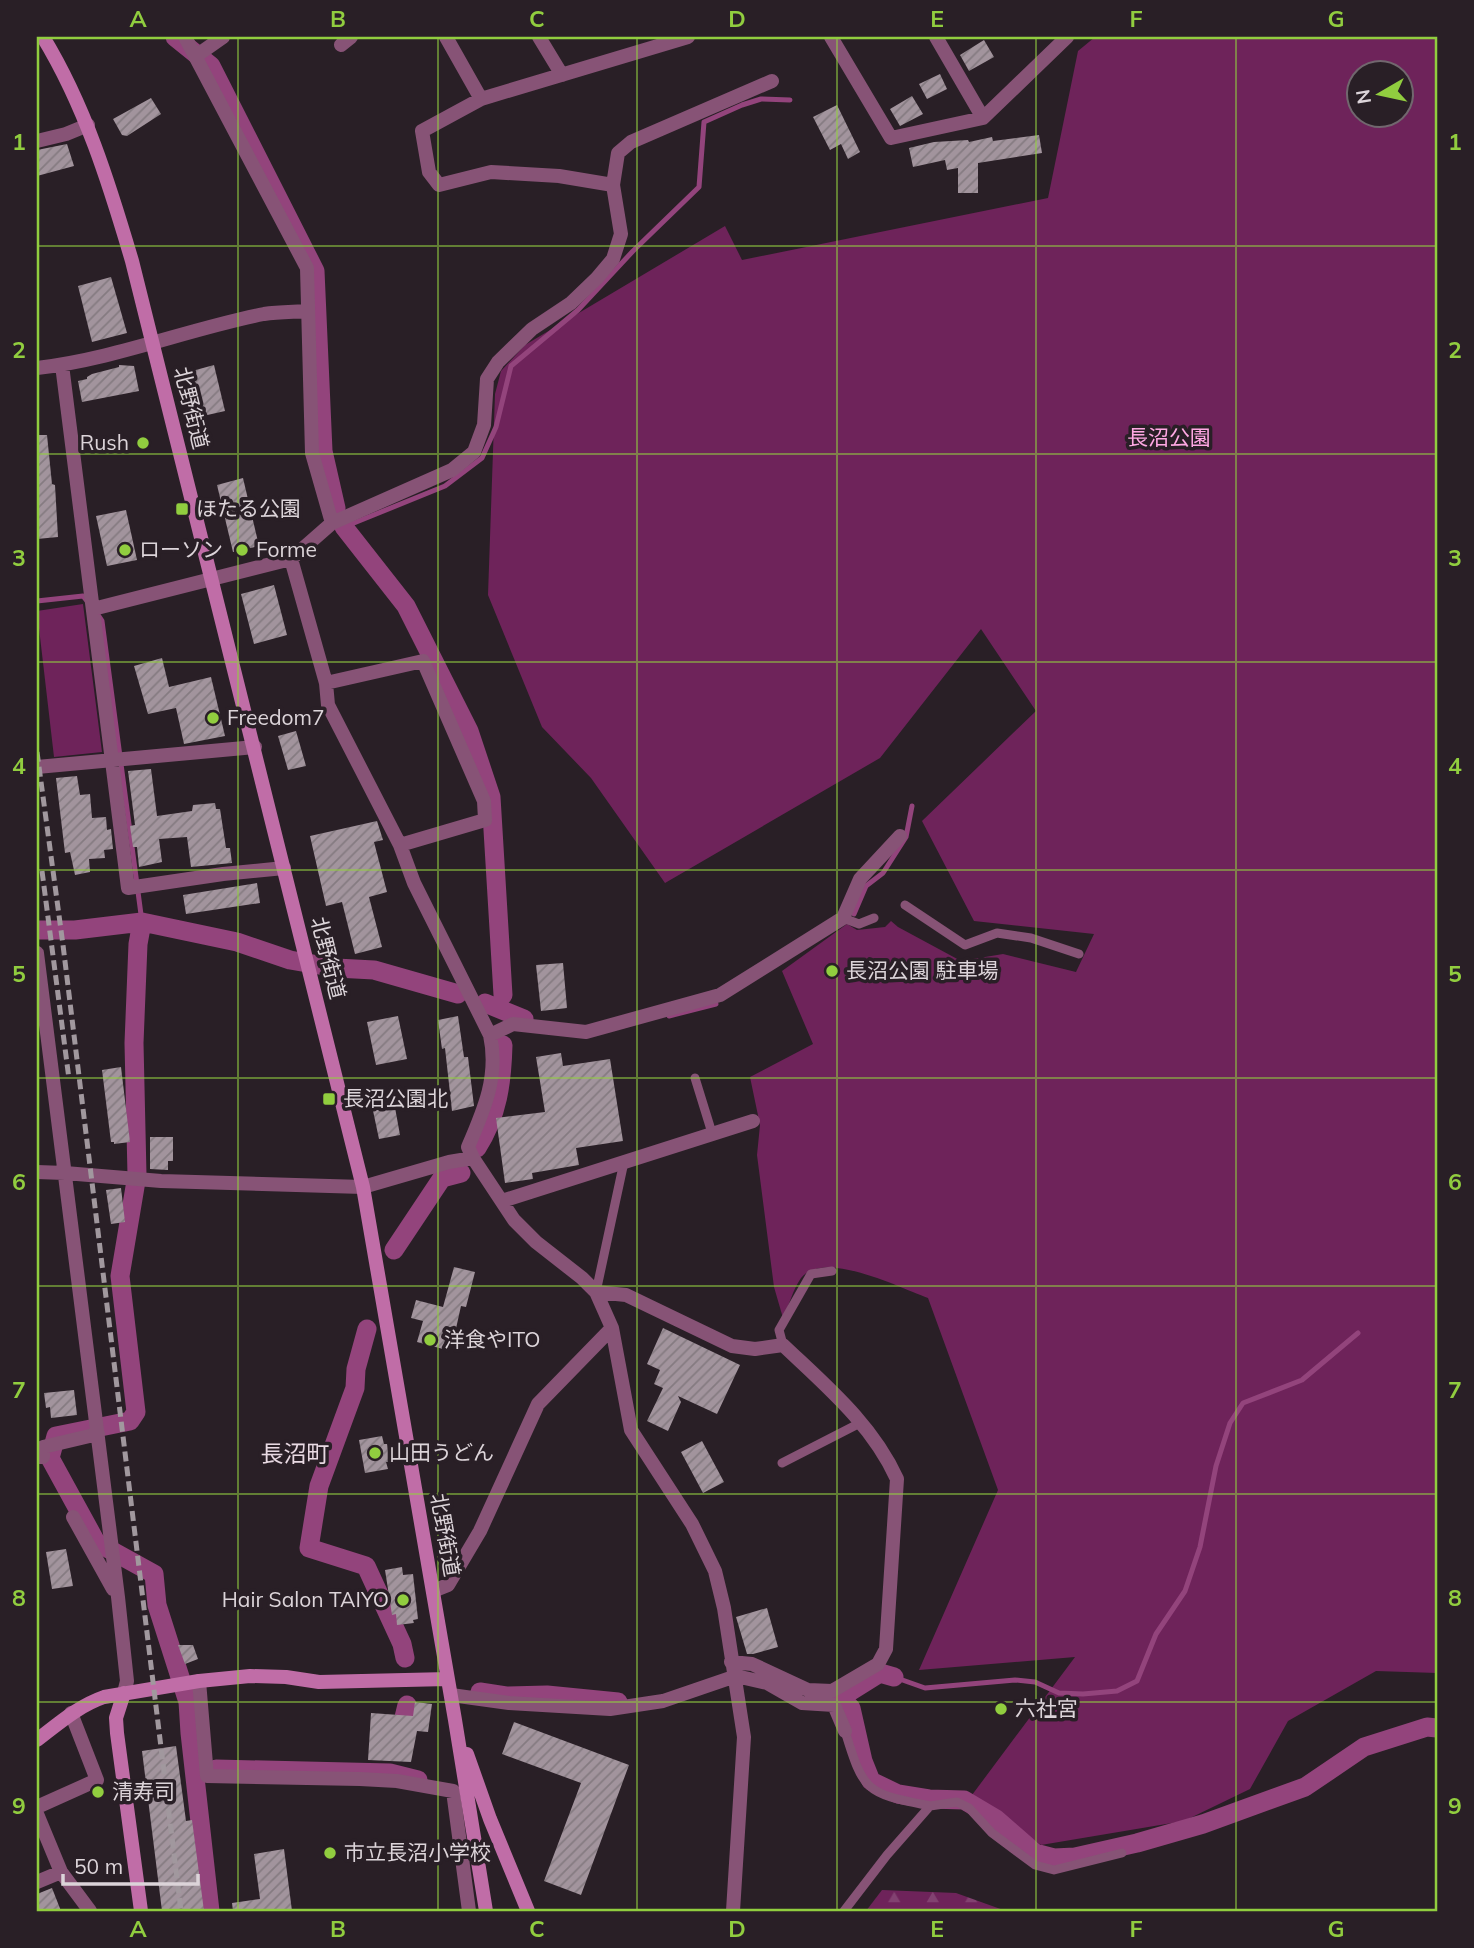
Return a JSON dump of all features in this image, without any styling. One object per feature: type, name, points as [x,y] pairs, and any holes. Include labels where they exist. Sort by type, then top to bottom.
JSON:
[{"type":"main road","name":"北野街道","points":[[43,37],[88,125],[114,201],[154,343],[363,1187],[486,1911]]},
{"type":"main road","points":[[37,1740],[71,1713],[89,1703],[124,1693],[199,1681],[250,1676],[319,1682],[448,1679]]},
{"type":"main road","points":[[124,1693],[116,1718],[117,1733],[141,1911]]},
{"type":"main road","points":[[455,1720],[490,1819],[528,1911]]},
{"type":"street","points":[[185,37],[307,268],[313,453],[332,523]]},
{"type":"street","points":[[196,56],[223,37]]},
{"type":"street","points":[[446,37],[481,99]]},
{"type":"street","points":[[539,37],[562,75]]},
{"type":"street","points":[[632,37],[641,51]]},
{"type":"street","points":[[613,185],[559,176],[491,172],[439,185],[429,172],[422,131],[481,99],[688,37]]},
{"type":"street","points":[[831,37],[891,138],[983,118],[1052,42],[1067,37]]},
{"type":"street","points":[[936,37],[983,118]]},
{"type":"street","points":[[93,609],[290,559],[332,523],[452,470],[474,452],[484,425],[487,379],[498,362],[532,330],[571,303],[613,259],[621,234],[613,185],[618,153],[631,142],[772,81]]},
{"type":"street","points":[[37,141],[88,125]]},
{"type":"street","points":[[37,368],[62,365],[265,314],[308,311]]},
{"type":"street","points":[[62,365],[128,888],[285,868]]},
{"type":"street","points":[[290,559],[327,683],[328,705],[400,845],[414,883],[490,1035],[494,1051],[492,1083],[487,1103],[468,1147],[514,1220],[596,1292],[612,1328],[631,1430],[692,1524],[715,1571],[724,1608],[744,1737],[733,1911]]},
{"type":"street","points":[[327,683],[423,661],[485,801],[485,820],[400,845]]},
{"type":"street","points":[[37,767],[255,747]]},
{"type":"street","points":[[490,1035],[513,1024],[586,1032],[720,995],[794,952],[843,918],[860,879],[901,836]]},
{"type":"street","points":[[37,953],[118,1597],[127,1681],[124,1693]]},
{"type":"street","points":[[502,1201],[753,1121]]},
{"type":"street","points":[[37,1172],[161,1181],[363,1187],[449,1162],[473,1158]]},
{"type":"street","points":[[451,1695],[509,1703],[610,1709],[663,1701],[734,1669],[752,1664],[808,1690],[832,1691],[878,1664],[887,1650],[897,1479],[888,1460],[862,1422],[783,1345],[755,1349],[732,1346],[626,1295],[596,1292]]},
{"type":"street","points":[[433,1591],[447,1585],[480,1531],[538,1404],[612,1328]]},
{"type":"street","points":[[37,1457],[43,1457],[43,1447],[98,1434]]},
{"type":"street","points":[[73,1517],[118,1597]]},
{"type":"street","points":[[734,1669],[767,1683],[802,1703],[834,1705],[845,1731]]},
{"type":"street","points":[[199,1681],[207,1776],[397,1781],[453,1791],[469,1911]]},
{"type":"street","points":[[37,1807],[97,1780],[71,1713]]},
{"type":"street","points":[[37,1814],[61,1871],[90,1911]]},
{"type":"street","points":[[37,1882],[61,1871]]},
{"type":"lane","points":[[905,905],[965,945],[997,933],[1031,938],[1079,954]]},
{"type":"lane","points":[[843,918],[859,924],[874,918]]},
{"type":"lane","points":[[695,1078],[712,1133]]},
{"type":"lane","points":[[596,1292],[624,1162]]},
{"type":"lane","points":[[783,1345],[779,1331],[811,1274],[832,1271]]},
{"type":"lane","points":[[782,1463],[862,1422]]},
{"type":"lane","points":[[845,1731],[855,1766],[865,1785],[888,1797],[930,1806],[957,1802],[969,1808],[992,1833],[1035,1865],[1054,1870],[1122,1853]]},
{"type":"lane","points":[[844,1911],[887,1854],[930,1806]]},
{"type":"green space","name":"長沼公園","points":[[1095,37],[1437,37],[1437,1673],[1376,1671],[1288,1721],[1250,1789],[1184,1821],[1041,1845],[972,1795],[1075,1657],[919,1670],[998,1490],[928,1298],[863,1273],[827,1267],[812,1270],[801,1278],[783,1318],[774,1287],[757,1155],[760,1125],[750,1077],[813,1044],[782,971],[847,924],[857,930],[885,927],[891,921],[961,961],[1003,954],[1076,972],[1094,934],[974,921],[922,821],[1036,711],[981,629],[880,758],[665,883],[591,778],[542,727],[488,595],[495,394],[501,371],[525,345],[725,226],[742,260],[1048,198],[1078,51]]},
{"type":"green space","points":[[83,604],[102,752],[54,757],[37,611]]},
{"type":"green space","points":[[882,1890],[956,1893],[1006,1911],[866,1911]]},
{"type":"building","points":[[984,40],[994,57],[969,71],[960,55]]},
{"type":"building","points":[[940,74],[947,89],[927,99],[919,84]]},
{"type":"building","points":[[912,96],[923,114],[900,126],[890,109]]},
{"type":"building","points":[[151,98],[161,114],[127,136],[122,135],[113,119]]},
{"type":"building","points":[[837,105],[860,152],[848,159],[841,144],[830,150],[813,117]]},
{"type":"building","points":[[1039,135],[1042,153],[978,163],[978,193],[958,193],[958,168],[947,170],[945,160],[913,167],[909,148],[934,142],[969,142],[992,137],[993,141]]},
{"type":"building","points":[[67,144],[74,166],[37,176],[37,150]]},
{"type":"building","points":[[111,277],[127,333],[92,342],[78,286]]},
{"type":"building","points":[[119,365],[134,366],[139,391],[82,402],[78,381]]},
{"type":"building","points":[[214,365],[225,411],[203,416],[192,371]]},
{"type":"building","points":[[37,435],[47,435],[52,484],[55,485],[58,537],[37,539]]},
{"type":"building","points":[[243,478],[259,546],[233,552],[217,485]]},
{"type":"building","points":[[126,510],[137,560],[107,566],[96,516]]},
{"type":"building","points":[[274,585],[287,635],[254,644],[241,594]]},
{"type":"building","points":[[162,658],[169,687],[211,677],[225,736],[184,744],[176,708],[148,714],[134,666]]},
{"type":"building","points":[[296,731],[306,766],[288,770],[278,736]]},
{"type":"building","points":[[151,769],[157,816],[192,811],[193,805],[215,803],[216,809],[220,809],[226,848],[230,848],[232,863],[191,867],[187,837],[159,839],[162,862],[139,867],[137,847],[133,847],[130,826],[135,825],[128,771]]},
{"type":"building","points":[[77,776],[80,795],[90,794],[92,818],[106,817],[107,830],[111,829],[113,849],[104,850],[105,858],[89,859],[90,872],[75,875],[70,852],[65,853],[56,778]]},
{"type":"building","points":[[377,821],[383,840],[374,842],[387,892],[369,897],[382,947],[355,954],[342,902],[326,906],[310,836]]},
{"type":"building","points":[[257,883],[260,903],[186,914],[183,895]]},
{"type":"building","points":[[563,963],[567,1008],[541,1011],[536,965]]},
{"type":"building","points":[[398,1016],[407,1059],[376,1065],[367,1022]]},
{"type":"building","points":[[458,1016],[464,1057],[468,1057],[474,1106],[452,1111],[445,1048],[442,1049],[438,1020]]},
{"type":"building","points":[[561,1053],[563,1066],[610,1059],[623,1141],[576,1148],[579,1165],[532,1173],[533,1179],[505,1183],[496,1118],[545,1112],[536,1057]]},
{"type":"building","points":[[121,1067],[130,1142],[114,1144],[111,1142],[102,1070]]},
{"type":"building","points":[[394,1102],[400,1135],[379,1139],[372,1106]]},
{"type":"building","points":[[150,1137],[173,1137],[173,1161],[168,1161],[168,1170],[150,1169]]},
{"type":"building","points":[[121,1188],[125,1222],[111,1224],[106,1190]]},
{"type":"building","points":[[454,1267],[475,1272],[466,1307],[461,1306],[455,1333],[447,1331],[443,1349],[417,1342],[423,1321],[411,1318],[416,1300],[443,1307]]},
{"type":"building","points":[[663,1328],[740,1365],[717,1414],[678,1396],[681,1402],[668,1431],[647,1421],[663,1388],[654,1384],[660,1370],[647,1364]]},
{"type":"building","points":[[74,1390],[77,1415],[51,1418],[50,1407],[46,1408],[44,1393]]},
{"type":"building","name":"山田うどん","points":[[382,1436],[384,1444],[387,1444],[390,1462],[386,1462],[388,1469],[365,1473],[359,1440]]},
{"type":"building","points":[[702,1441],[724,1482],[703,1493],[681,1452]]},
{"type":"building","points":[[66,1549],[73,1586],[52,1589],[46,1552]]},
{"type":"building","points":[[402,1567],[403,1575],[413,1574],[418,1619],[413,1620],[414,1623],[397,1625],[396,1614],[392,1615],[385,1570]]},
{"type":"building","points":[[767,1608],[778,1647],[747,1654],[736,1617]]},
{"type":"building","points":[[178,1645],[193,1645],[198,1659],[185,1664]]},
{"type":"building","points":[[415,1702],[432,1704],[428,1732],[417,1731],[411,1762],[368,1760],[371,1713],[413,1716]]},
{"type":"building","points":[[514,1722],[629,1765],[581,1895],[544,1881],[581,1783],[502,1754]]},
{"type":"building","points":[[176,1746],[186,1821],[192,1820],[204,1911],[162,1911],[142,1751]]},
{"type":"building","points":[[284,1849],[292,1911],[233,1911],[232,1903],[260,1899],[254,1854]]},
{"type":"building","points":[[52,1888],[61,1911],[37,1911],[37,1894]]},
{"type":"waterway","points":[[175,37],[211,66],[315,271],[323,451],[336,508]]},
{"type":"waterway","points":[[344,527],[445,486],[482,458],[496,427],[511,366],[578,310],[633,251],[699,187],[704,122],[761,99],[790,100]]},
{"type":"waterway","points":[[344,527],[406,606],[469,731],[491,797],[503,995]]},
{"type":"waterway","points":[[37,601],[83,596],[87,601]]},
{"type":"waterway","points":[[98,615],[102,621],[142,922]]},
{"type":"waterway","points":[[854,914],[866,886],[883,873],[906,837],[912,806]]},
{"type":"waterway","points":[[37,930],[75,930],[142,922],[237,942],[290,960],[336,968],[374,970],[458,994]]},
{"type":"waterway","points":[[50,1458],[56,1436],[130,1421],[136,1412],[120,1276],[137,1175],[134,1043],[138,944],[142,922]]},
{"type":"waterway","points":[[485,1003],[524,1019]]},
{"type":"waterway","points":[[669,1016],[716,1004]]},
{"type":"waterway","points":[[477,1148],[490,1123],[498,1098],[503,1045]]},
{"type":"waterway","points":[[394,1250],[442,1178],[461,1173]]},
{"type":"waterway","points":[[367,1329],[356,1369],[355,1388],[319,1486],[309,1548],[366,1566],[402,1644],[405,1658]]},
{"type":"waterway","points":[[894,1677],[925,1688],[1015,1680],[1035,1682],[1059,1693],[1083,1694],[1117,1691],[1137,1681],[1156,1634],[1185,1591],[1200,1547],[1216,1466],[1230,1423],[1243,1403],[1302,1380],[1358,1333]]},
{"type":"waterway","points":[[41,1451],[50,1458],[96,1542],[154,1574],[157,1605],[188,1702],[210,1911]]},
{"type":"waterway","points":[[829,1699],[840,1698],[880,1673],[894,1677]]},
{"type":"waterway","points":[[480,1692],[506,1696],[547,1695],[618,1702]]},
{"type":"waterway","points":[[840,1698],[851,1708],[863,1761],[871,1781],[898,1794],[929,1799],[964,1800],[996,1819],[1035,1853],[1054,1858],[1075,1857],[1137,1843],[1203,1824],[1305,1787],[1364,1747],[1427,1727],[1437,1728]]},
{"type":"waterway","points":[[399,1738],[407,1705]]},
{"type":"waterway","points":[[216,1769],[390,1773],[418,1780]]},
{"type":"railway","points":[[37,752],[181,1911]]},
{"type":"railway","points":[[42,871],[69,1079]]},
{"type":"place","name":"Rush","points":[[143,443]]},
{"type":"place","name":"ほたる公園","points":[[182,509]]},
{"type":"place","name":"ローソン","points":[[125,550]]},
{"type":"place","name":"Forme","points":[[242,550]]},
{"type":"place","name":"Freedom7","points":[[213,718]]},
{"type":"place","name":"長沼公園 駐車場","points":[[832,971]]},
{"type":"place","name":"長沼公園北","points":[[329,1099]]},
{"type":"place","name":"洋食やITO","points":[[430,1340]]},
{"type":"place","name":"山田うどん","points":[[375,1453]]},
{"type":"place","name":"Hair Salon TAIYO","points":[[403,1600]]},
{"type":"place","name":"六社宮","points":[[1001,1709]]},
{"type":"place","name":"清寿司","points":[[98,1792]]},
{"type":"place","name":"市立長沼小学校","points":[[330,1853]]},
{"type":"district","name":"長沼町","points":[[295,1454]]}]
